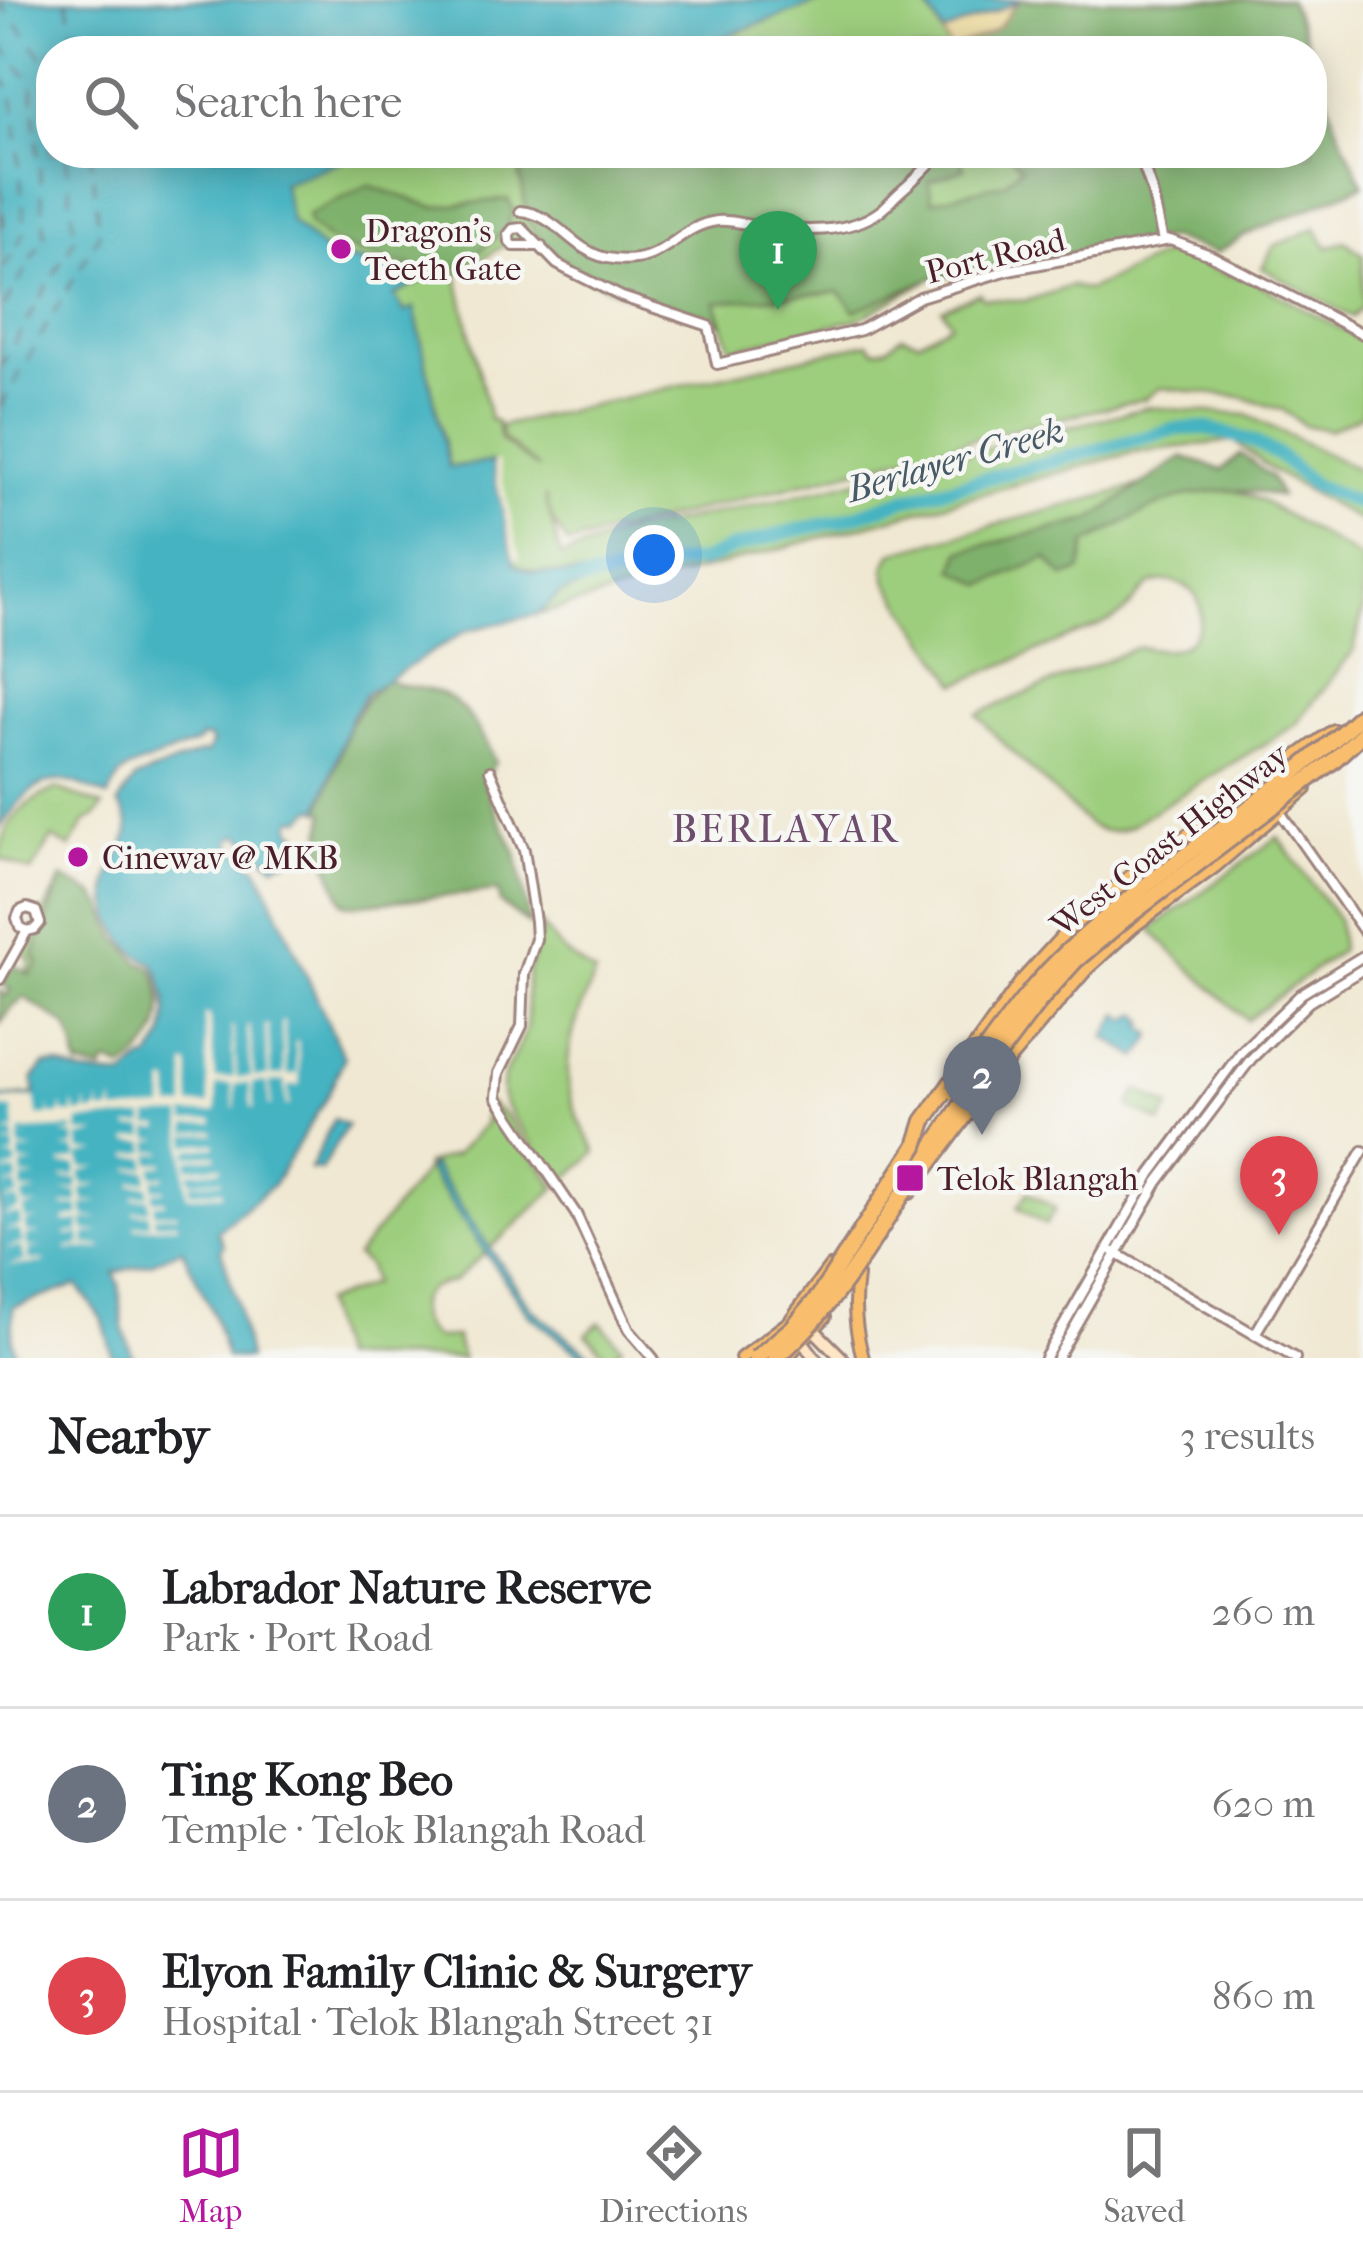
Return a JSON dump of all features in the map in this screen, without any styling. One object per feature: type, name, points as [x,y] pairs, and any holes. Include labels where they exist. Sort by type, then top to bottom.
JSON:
[{"type":"highway","name":"West Coast Highway","points":[[756,1358],[819,1296],[916,1146],[1031,992],[1066,953],[1324,750],[1363,710]]},
{"type":"highway","points":[[916,1146],[924,1121],[999,1012],[1083,916],[1343,726]]},
{"type":"highway","name":"West Coast Highway","points":[[776,1358],[842,1285],[964,1102],[1075,961],[1363,735]]},
{"type":"main road","points":[[741,1358],[793,1317],[929,1118],[1064,949],[1363,710]]},
{"type":"main road","points":[[787,1358],[857,1276],[892,1218],[1006,1064],[1087,969],[1280,812],[1363,735]]},
{"type":"main road","points":[[1150,880],[1169,900]]},
{"type":"main road","points":[[869,1210],[878,1220],[892,1218]]},
{"type":"main road","points":[[857,1276],[855,1325],[863,1358]]},
{"type":"main road","points":[[793,1317],[842,1358]]},
{"type":"main road","points":[[793,1317],[815,1358]]},
{"type":"street","points":[[520,211],[546,218],[577,245],[602,257],[646,259],[719,221],[792,229],[854,225],[879,212],[926,168]]},
{"type":"street","points":[[1144,168],[1163,241],[1178,241],[1210,255],[1363,334]]},
{"type":"street","points":[[523,245],[526,232],[516,228],[509,234],[513,245],[541,246]]},
{"type":"street","name":"Port Road","points":[[526,232],[557,264],[605,289],[709,326],[717,364],[861,330],[920,297],[977,279],[1163,241]]},
{"type":"street","points":[[490,771],[524,850],[536,921],[536,939],[524,974],[521,1026],[499,1073],[496,1097],[577,1214],[629,1330],[653,1358]]},
{"type":"street","points":[[1280,812],[1363,930]]},
{"type":"street","points":[[0,979],[27,931]]},
{"type":"street","points":[[1057,1358],[1151,1174],[1241,1052],[1301,994],[1363,956]]},
{"type":"street","points":[[1046,1358],[1158,1182],[1251,1059],[1309,1002],[1363,969]]},
{"type":"street","points":[[1255,1334],[1363,1151]]},
{"type":"street","points":[[1112,1251],[1295,1358]]},
{"type":"green space","points":[[825,0],[922,0],[944,32],[1022,0],[1289,0],[1305,36],[726,36]]},
{"type":"green space","points":[[1022,0],[1289,0],[1305,36],[980,36],[992,31]]},
{"type":"green space","points":[[1327,98],[1363,185],[1245,235],[1216,253],[1169,238],[932,278],[858,319],[731,349],[723,325],[601,283],[544,243],[518,246],[510,242],[457,274],[490,419],[497,422],[500,440],[539,469],[502,438],[500,426],[868,343],[875,350],[902,336],[919,341],[951,323],[942,309],[980,293],[982,298],[1026,301],[1071,286],[1088,290],[1171,251],[1219,272],[1248,278],[1363,341],[1363,414],[1329,430],[1304,425],[1283,410],[1241,397],[1161,388],[1144,399],[568,544],[552,520],[545,496],[561,557],[625,533],[778,500],[1149,407],[1247,415],[1363,472],[1363,523],[1273,471],[1234,441],[1135,452],[539,614],[559,594],[594,582],[594,576],[535,572],[515,565],[449,467],[414,309],[406,313],[393,296],[424,278],[329,255],[291,222],[282,183],[322,168],[1327,168]]},
{"type":"green space","points":[[1327,98],[1363,185],[1245,235],[1216,253],[1169,238],[932,278],[855,311],[839,292],[716,302],[723,325],[619,291],[574,269],[528,222],[519,176],[525,168],[964,168],[929,181],[932,201],[1004,183],[1020,168],[1327,168]]},
{"type":"green space","points":[[368,185],[434,207],[508,199],[513,210],[506,231],[451,272],[435,273],[352,250],[328,240],[308,223],[308,215]]},
{"type":"green space","points":[[1316,228],[1328,248],[1345,241],[1363,255],[1363,306],[1352,317],[1262,268],[1274,246]]},
{"type":"green space","points":[[1241,454],[1271,477],[1280,496],[1200,493],[1156,507],[1086,544],[1081,571],[1064,577],[1047,558],[984,585],[954,569],[961,551],[1090,520],[1183,457],[1222,470]]},
{"type":"green space","points":[[1146,484],[1219,487],[1262,501],[1363,560],[1363,609],[1354,650],[1295,725],[1128,827],[1104,831],[1090,826],[977,714],[1136,648],[1182,646],[1200,622],[1194,594],[1173,582],[1151,584],[1113,620],[957,684],[888,583],[885,568],[892,553]]},
{"type":"green space","points":[[386,679],[444,695],[478,729],[495,762],[485,780],[516,853],[530,925],[500,903],[498,891],[343,902],[321,847],[325,812],[320,811],[350,724]]},
{"type":"green space","points":[[57,789],[103,806],[85,822],[70,848],[52,838],[32,872],[0,858],[5,834],[17,814]]},
{"type":"green space","points":[[1278,837],[1338,920],[1341,950],[1247,1020],[1151,929]]},
{"type":"green space","points":[[62,878],[34,953],[39,963],[30,974],[31,961],[24,950]]},
{"type":"green space","points":[[62,878],[94,894],[117,938],[139,962],[152,968],[158,983],[159,1025],[146,1049],[123,1069],[111,1063],[102,1071],[78,1066],[67,1026],[24,997],[0,1024],[0,991],[7,996],[10,990],[2,983],[11,967],[30,974],[39,963],[34,954]]},
{"type":"green space","points":[[541,925],[565,953],[595,974],[576,1024],[568,1075],[575,1110],[596,1152],[560,1185],[502,1094],[504,1076],[525,1032],[528,973]]},
{"type":"green space","points":[[1138,1090],[1170,1107],[1161,1123],[1129,1106]]},
{"type":"green space","points":[[490,1104],[507,1117],[556,1188],[454,1281],[434,1287],[422,1298],[419,1312],[424,1326],[435,1338],[456,1337],[462,1358],[339,1358],[323,1303],[372,1284],[368,1266],[356,1256],[426,1164],[455,1155],[486,1122]]},
{"type":"green space","points":[[1028,1192],[1056,1209],[1045,1225],[1018,1207]]},
{"type":"green space","points":[[600,1322],[622,1347],[609,1358],[586,1334]]},
{"type":"sand","points":[[1000,0],[1022,0],[985,36],[944,36],[938,24],[956,22]]},
{"type":"water","points":[[0,0],[825,0],[726,36],[36,36],[36,168],[323,168],[283,183],[291,222],[329,255],[425,279],[394,296],[405,312],[414,308],[449,467],[492,462],[515,565],[535,573],[593,575],[594,582],[559,594],[539,614],[466,631],[366,693],[350,719],[319,810],[313,808],[291,822],[302,854],[274,865],[242,836],[231,840],[232,848],[259,870],[344,1058],[327,1097],[273,1185],[217,1231],[248,1358],[226,1358],[214,1316],[182,1249],[114,1273],[133,1358],[113,1358],[103,1321],[77,1285],[13,1307],[17,1358],[0,1358],[0,1098],[35,1095],[33,1080],[44,1065],[125,1077],[151,1057],[161,1042],[166,1008],[159,974],[124,939],[109,903],[110,876],[128,831],[118,804],[135,779],[207,753],[212,742],[201,738],[129,769],[120,775],[108,797],[70,782],[38,787],[20,801],[0,828]]},
{"type":"water","points":[[922,0],[1022,0],[944,33]]},
{"type":"water","points":[[1119,1014],[1128,1020],[1139,1014],[1153,1035],[1138,1058],[1105,1037]]},
{"type":"water","points":[[334,1119],[347,1125],[321,1170],[310,1169]]},
{"type":"water","points":[[432,1165],[532,1309],[595,1358],[585,1358],[528,1314],[427,1169]]},
{"type":"pier","points":[[498,461],[520,558],[514,559],[493,462]]},
{"type":"pier","points":[[204,1015],[209,1015],[215,1079],[234,1077],[231,1026],[237,1078],[251,1077],[247,1026],[254,1077],[268,1076],[265,1025],[271,1076],[284,1075],[281,1022],[287,1075],[297,1074],[298,1042],[300,1085],[288,1086],[289,1106],[285,1081],[270,1082],[271,1106],[267,1082],[252,1083],[254,1108],[249,1083],[235,1084],[236,1108],[232,1084],[216,1085],[216,1112],[185,1114],[186,1122],[213,1120],[213,1124],[187,1125],[187,1133],[214,1131],[187,1135],[187,1145],[215,1143],[215,1147],[188,1149],[188,1156],[216,1154],[188,1159],[188,1168],[221,1166],[189,1172],[190,1181],[221,1179],[190,1183],[190,1192],[222,1190],[222,1194],[187,1196],[182,1115],[149,1116],[149,1126],[160,1129],[149,1129],[149,1138],[161,1140],[150,1141],[150,1151],[163,1151],[150,1154],[150,1163],[164,1163],[152,1167],[153,1176],[164,1176],[153,1179],[153,1189],[164,1191],[153,1192],[153,1200],[165,1200],[154,1204],[154,1213],[177,1213],[154,1216],[154,1223],[177,1225],[135,1228],[150,1224],[149,1213],[133,1211],[150,1210],[149,1198],[134,1199],[149,1195],[148,1185],[132,1185],[148,1181],[148,1170],[131,1170],[147,1167],[147,1157],[130,1154],[147,1152],[146,1142],[129,1142],[146,1137],[145,1128],[129,1126],[145,1125],[145,1117],[79,1121],[78,1133],[98,1133],[78,1138],[81,1151],[99,1151],[79,1155],[82,1168],[100,1167],[80,1172],[83,1185],[101,1184],[81,1189],[84,1202],[101,1201],[82,1205],[84,1217],[100,1219],[83,1220],[85,1231],[101,1233],[86,1234],[85,1245],[102,1248],[67,1250],[82,1245],[80,1234],[66,1236],[80,1232],[80,1221],[64,1222],[80,1216],[79,1206],[63,1205],[78,1203],[78,1192],[62,1191],[77,1189],[78,1179],[63,1179],[76,1176],[77,1165],[61,1163],[77,1159],[76,1150],[61,1148],[75,1147],[75,1136],[59,1134],[73,1133],[75,1128],[20,1131],[19,1136],[30,1137],[19,1137],[19,1148],[35,1150],[20,1151],[20,1162],[36,1164],[21,1165],[21,1176],[38,1178],[22,1179],[22,1191],[38,1191],[22,1195],[24,1206],[39,1205],[23,1209],[25,1220],[39,1219],[25,1222],[25,1232],[41,1234],[26,1235],[27,1247],[43,1247],[28,1249],[28,1261],[44,1263],[7,1266],[25,1261],[22,1247],[5,1249],[23,1243],[20,1230],[4,1231],[21,1226],[20,1214],[2,1216],[20,1209],[18,1200],[3,1201],[19,1196],[17,1185],[2,1187],[18,1182],[17,1172],[1,1173],[17,1167],[16,1159],[4,1158],[15,1156],[15,1146],[3,1145],[15,1143],[14,1133],[3,1134],[15,1130],[13,1109],[0,1108],[0,1101],[35,1097],[38,1116],[49,1115],[48,1104],[51,1115],[60,1115],[62,1103],[63,1113],[73,1114],[73,1102],[77,1114],[86,1112],[86,1101],[89,1113],[98,1112],[100,1100],[101,1111],[111,1112],[113,1100],[115,1112],[164,1108],[165,1083],[170,1083],[171,1107],[186,1107],[185,1065],[189,1065],[191,1105],[209,1105]]},
{"type":"waterway","points":[[1097,30],[1098,36]]},
{"type":"waterway","name":"Berlayer Creek","points":[[581,581],[703,561],[906,499],[1177,429],[1206,428],[1252,441],[1278,455],[1313,485],[1363,505]]},
{"type":"ferry route","points":[[67,0],[75,36]]},
{"type":"ferry route","points":[[0,2],[36,49]]},
{"type":"ferry route","points":[[0,44],[32,83],[36,130]]},
{"type":"ferry route","points":[[0,75],[13,91],[25,231],[0,276]]},
{"type":"ferry route","points":[[0,315],[45,236],[39,168]]},
{"type":"ferry route","points":[[0,368],[75,238],[68,168]]},
{"type":"ferry route","points":[[0,408],[99,234],[92,168]]},
{"type":"ferry route","points":[[0,185],[4,224],[0,231]]},
{"type":"place","name":"Dragon's Teeth Gate","points":[[341,249]]},
{"type":"place","name":"Labrador Nature Reserve","points":[[778,310]]},
{"type":"place","name":"Cinewav @ MKB","points":[[78,857]]},
{"type":"place","name":"Ting Kong Beo","points":[[982,1135]]},
{"type":"place","name":"Telok Blangah","points":[[910,1178]]},
{"type":"place","name":"Elyon Family Clinic & Surgery","points":[[1279,1235]]},
{"type":"district","name":"BERLAYAR","points":[[786,828]]}]
